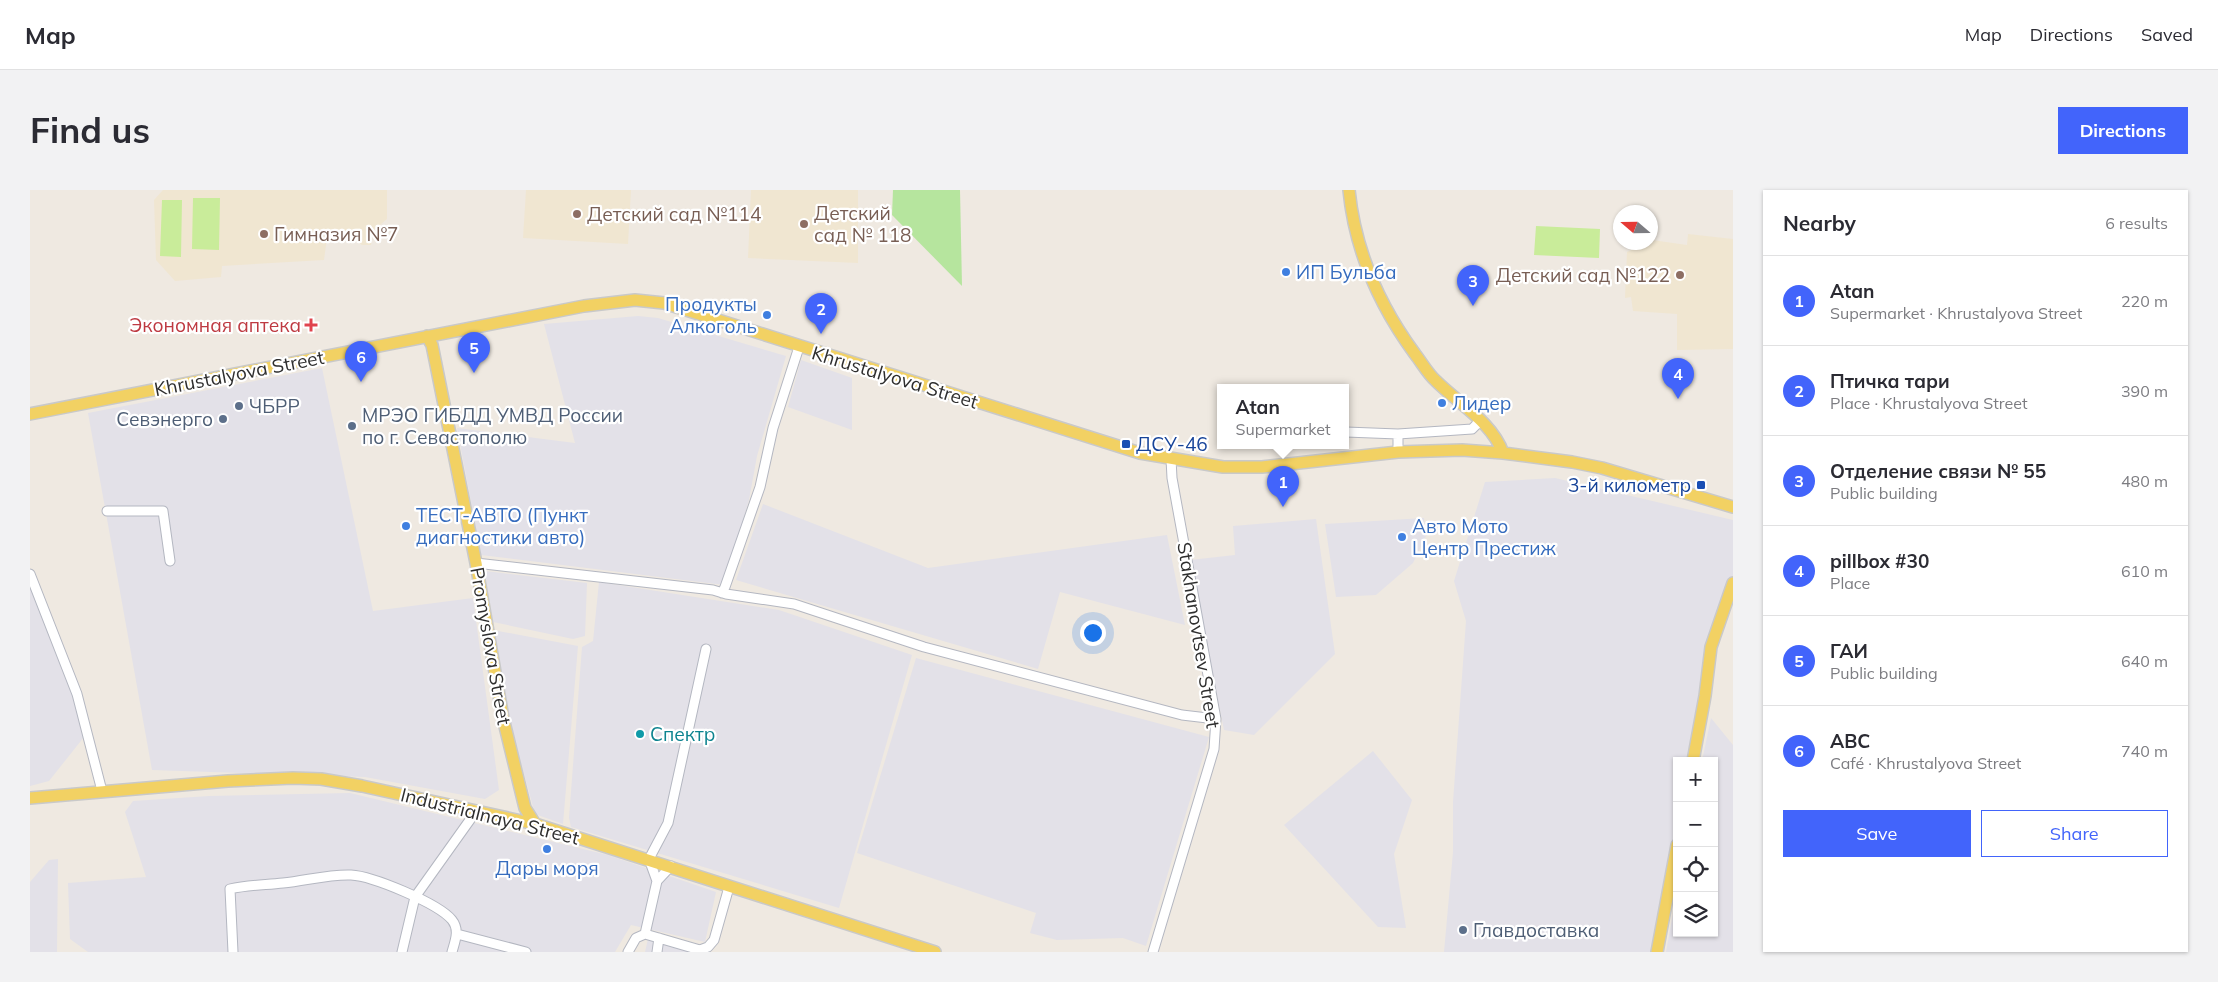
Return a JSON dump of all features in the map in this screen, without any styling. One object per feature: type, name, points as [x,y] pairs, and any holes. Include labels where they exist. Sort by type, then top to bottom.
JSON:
[{"type":"main road","points":[[1349,190],[1352,221],[1362,253],[1380,297],[1401,335],[1435,380],[1499,441],[1503,453]]},
{"type":"main road","name":"Khrustalyova Street","points":[[30,414],[584,306],[635,300],[664,303],[1140,453],[1171,459],[1223,467],[1262,467],[1398,452],[1462,450],[1503,453],[1602,468],[1733,507]]},
{"type":"main road","name":"Promyslova Street","points":[[427,336],[432,346],[476,562],[503,718],[526,808],[535,824]]},
{"type":"main road","points":[[1694,757],[1705,696],[1711,647],[1733,583]]},
{"type":"main road","name":"Industrialnaya Street","points":[[30,798],[228,781],[292,778],[321,779],[501,815],[535,824],[935,952]]},
{"type":"main road","points":[[501,815],[514,815],[526,808]]},
{"type":"main road","points":[[1657,952],[1677,847]]},
{"type":"street","points":[[722,593],[726,587],[760,487],[773,428],[800,347]]},
{"type":"street","points":[[1349,432],[1398,434],[1472,429],[1480,421]]},
{"type":"street","points":[[1398,434],[1398,452]]},
{"type":"street","name":"Stakhanovtsev Street","points":[[1153,952],[1214,749],[1216,719],[1172,478],[1171,459]]},
{"type":"street","points":[[107,512],[163,511],[170,561]]},
{"type":"street","points":[[476,562],[713,590],[794,604],[934,650],[1182,715],[1216,719]]},
{"type":"street","points":[[30,574],[77,694],[102,791]]},
{"type":"street","points":[[657,881],[649,859],[668,823],[706,649]]},
{"type":"street","points":[[402,952],[415,897],[477,810]]},
{"type":"street","points":[[645,934],[657,881],[671,866]]},
{"type":"street","points":[[233,952],[230,890],[246,885],[352,875],[400,890],[452,920],[457,934],[452,952]]},
{"type":"street","points":[[628,952],[636,938],[645,934],[700,950],[708,947],[714,940],[730,886]]},
{"type":"street","points":[[457,934],[526,952]]},
{"type":"street","points":[[656,952],[659,938]]},
{"type":"shaded area","name":"Гимназия №7","points":[[163,190],[387,190],[387,219],[373,231],[371,245],[362,245],[351,238],[327,238],[324,260],[222,266],[221,277],[175,281],[156,260],[154,200]]},
{"type":"shaded area","name":"Детский сад №114","points":[[526,190],[631,190],[628,244],[523,238]]},
{"type":"shaded area","name":"Детский сад № 118","points":[[751,190],[858,190],[858,263],[748,258]]},
{"type":"shaded area","name":"Детский сад №122","points":[[1688,234],[1733,239],[1733,349],[1677,350],[1677,314],[1633,311],[1631,297],[1625,298],[1627,252],[1631,250],[1658,250],[1658,241],[1687,245]]},
{"type":"shaded area","points":[[638,316],[658,318],[786,356],[757,456],[749,500],[724,585],[481,555],[457,428],[575,443],[544,324]]},
{"type":"shaded area","points":[[801,360],[852,378],[852,430],[788,407]]},
{"type":"shaded area","points":[[322,368],[373,611],[473,598],[499,790],[485,799],[365,777],[152,770],[88,413]]},
{"type":"shaded area","points":[[1555,478],[1733,520],[1733,575],[1707,646],[1688,757],[1673,757],[1673,846],[1655,952],[1444,952],[1453,852],[1453,802],[1466,621],[1454,581],[1485,482]]},
{"type":"shaded area","points":[[763,504],[928,568],[1167,535],[1185,625],[1060,592],[1038,669],[736,580]]},
{"type":"shaded area","points":[[1424,518],[1426,536],[1413,563],[1376,595],[1336,597],[1325,524]]},
{"type":"shaded area","points":[[1316,519],[1335,654],[1254,735],[1224,730],[1190,560],[1235,555],[1233,526]]},
{"type":"shaded area","points":[[485,571],[587,583],[585,636],[573,639],[493,622]]},
{"type":"shaded area","points":[[599,582],[779,610],[912,655],[839,908],[571,827],[569,818],[582,647],[593,641]]},
{"type":"shaded area","points":[[30,585],[75,694],[84,737],[49,781],[30,786]]},
{"type":"shaded area","points":[[493,630],[578,646],[563,824],[535,814],[507,712]]},
{"type":"shaded area","points":[[916,658],[1209,737],[1146,946],[1123,938],[1057,940],[1030,933],[1036,913],[857,853]]},
{"type":"shaded area","points":[[1711,718],[1733,745],[1733,952],[1666,952],[1673,913],[1673,937],[1718,937],[1718,757],[1703,757]]},
{"type":"shaded area","points":[[1373,751],[1412,800],[1394,854],[1406,928],[1378,927],[1284,825]]},
{"type":"shaded area","points":[[350,793],[608,855],[716,892],[705,942],[631,925],[615,952],[88,952],[70,939],[68,883],[146,877],[125,812],[133,801],[209,796]]},
{"type":"shaded area","points":[[58,859],[57,952],[30,952],[30,882],[49,860]]},
{"type":"shaded area","points":[[648,939],[692,952],[645,952]]},
{"type":"green space","points":[[893,190],[960,190],[962,286],[892,215]]},
{"type":"green space","points":[[193,198],[220,198],[219,250],[192,249]]},
{"type":"green space","points":[[162,200],[182,200],[181,257],[160,256]]},
{"type":"green space","points":[[1536,226],[1600,229],[1599,258],[1534,255]]},
{"type":"place","name":"Детский сад №114","points":[[577,214]]},
{"type":"place","name":"Детский сад № 118","points":[[804,224]]},
{"type":"place","name":"Гимназия №7","points":[[264,234]]},
{"type":"place","name":"ИП Бульба","points":[[1286,272]]},
{"type":"place","name":"Детский сад №122","points":[[1680,275]]},
{"type":"place","name":"Отделение связи № 55","points":[[1473,306]]},
{"type":"place","name":"Продукты Алкоголь","points":[[767,315]]},
{"type":"place","name":"Экономная аптека","points":[[311,325]]},
{"type":"place","name":"Птичка тари","points":[[821,334]]},
{"type":"place","name":"ГАИ","points":[[474,373]]},
{"type":"place","name":"АВС","points":[[361,382]]},
{"type":"place","name":"pillbox #30","points":[[1678,399]]},
{"type":"place","name":"Лидер","points":[[1442,403]]},
{"type":"place","name":"ЧБРР","points":[[239,406]]},
{"type":"place","name":"Севэнерго","points":[[223,419]]},
{"type":"place","name":"МРЭО ГИБДД УМВД России по г. Севастополю","points":[[352,426]]},
{"type":"place","name":"ДСУ-46","points":[[1126,444]]},
{"type":"place","name":"3-й километр","points":[[1701,485]]},
{"type":"place","name":"Atan","points":[[1283,507]]},
{"type":"place","name":"ТЕСТ-АВТО (Пункт диагностики авто)","points":[[406,526]]},
{"type":"place","name":"Авто Мото Центр Престиж","points":[[1402,537]]},
{"type":"place","name":"Спектр","points":[[640,734]]},
{"type":"place","name":"Дары моря","points":[[547,849]]},
{"type":"place","name":"Главдоставка","points":[[1463,930]]}]
